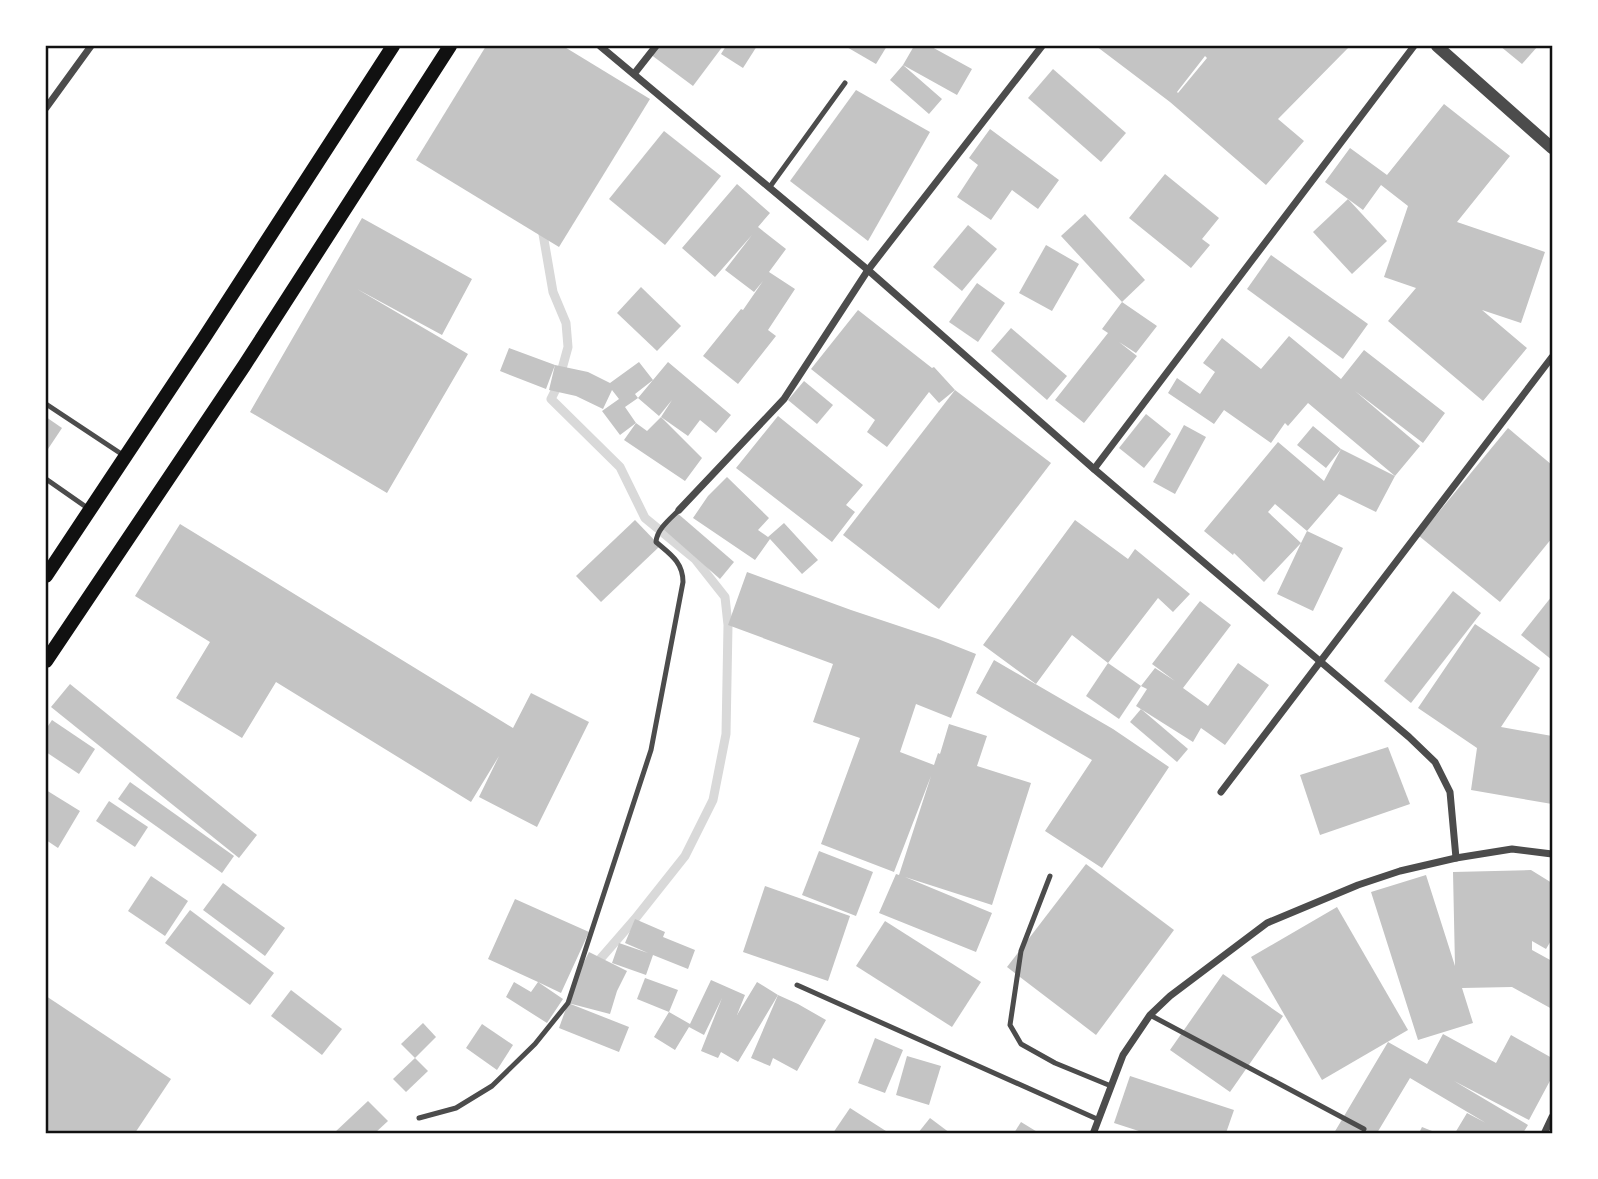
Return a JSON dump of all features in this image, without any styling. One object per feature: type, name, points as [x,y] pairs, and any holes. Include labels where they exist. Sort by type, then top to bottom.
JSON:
[{"type":"main road","points":[[46,576],[393,46]]},
{"type":"main road","points":[[46,661],[251,355],[450,46]]},
{"type":"street","points":[[46,108],[91,46]]},
{"type":"street","points":[[600,46],[868,270],[1094,469],[1391,720],[1435,762],[1450,792],[1456,858]]},
{"type":"street","points":[[634,74],[656,46]]},
{"type":"street","points":[[679,510],[784,399],[868,270],[1042,46]]},
{"type":"street","points":[[1094,469],[1414,46]]},
{"type":"street","points":[[1437,46],[1552,148]]},
{"type":"street","points":[[1220,792],[1552,357]]},
{"type":"street","points":[[1093,1133],[1123,1055],[1150,1015],[1170,996],[1267,923],[1358,885],[1400,871],[1512,849],[1552,854]]},
{"type":"street","points":[[1544,1133],[1552,1117]]},
{"type":"lane","points":[[769,188],[845,83]]},
{"type":"lane","points":[[46,404],[125,457]]},
{"type":"lane","points":[[46,479],[90,510]]},
{"type":"lane","points":[[419,1118],[456,1108],[492,1086],[535,1044],[568,1003],[651,750],[683,582],[681,567],[655,540],[679,510]]},
{"type":"lane","points":[[1049,876],[1021,951],[1010,1025],[1021,1044],[1055,1063],[1111,1086]]},
{"type":"lane","points":[[797,985],[1097,1119]]},
{"type":"lane","points":[[1150,1015],[1363,1129]]},
{"type":"building","points":[[486,46],[563,46],[650,99],[559,247],[416,160]]},
{"type":"building","points":[[656,46],[723,46],[693,86],[650,54]]},
{"type":"building","points":[[726,46],[757,46],[743,68],[721,54]]},
{"type":"building","points":[[845,46],[887,46],[876,64]]},
{"type":"building","points":[[914,46],[930,46],[972,69],[957,95],[903,65]]},
{"type":"building","points":[[1096,46],[1350,46],[1278,119],[1304,141],[1266,185],[1170,102]],"holes":[[[1205,56],[1207,58],[1178,93]]]},
{"type":"building","points":[[1500,46],[1538,46],[1522,64]]},
{"type":"building","points":[[903,65],[942,99],[929,114],[890,80]]},
{"type":"building","points":[[1053,69],[1126,133],[1101,162],[1028,98]]},
{"type":"building","points":[[856,90],[930,132],[868,241],[790,181]]},
{"type":"building","points":[[1444,104],[1510,156],[1457,222],[1545,252],[1521,323],[1482,310],[1527,348],[1483,401],[1388,321],[1416,288],[1384,277],[1408,206],[1381,185],[1363,210],[1325,182],[1350,148],[1387,175]]},
{"type":"building","points":[[990,129],[1059,180],[1038,209],[1012,190],[991,220],[957,197],[978,165],[969,158]]},
{"type":"building","points":[[664,131],[721,176],[665,245],[609,199]]},
{"type":"building","points":[[1165,174],[1219,218],[1202,239],[1210,245],[1191,268],[1129,218]]},
{"type":"building","points":[[737,184],[770,213],[758,227],[786,249],[769,272],[795,289],[768,330],[776,336],[738,384],[703,356],[741,309],[743,310],[763,281],[754,292],[725,270],[752,235],[715,277],[682,248]]},
{"type":"building","points":[[1348,199],[1387,241],[1352,274],[1313,232]]},
{"type":"building","points":[[1085,214],[1145,280],[1122,302],[1061,236]]},
{"type":"building","points":[[362,218],[472,279],[442,335],[357,289],[468,354],[387,493],[250,412]]},
{"type":"building","points":[[968,225],[997,249],[962,291],[933,267]]},
{"type":"building","points":[[1046,245],[1079,264],[1052,311],[1019,293]]},
{"type":"building","points":[[1271,255],[1368,324],[1343,359],[1247,289]]},
{"type":"building","points":[[977,283],[1005,303],[978,342],[949,322]]},
{"type":"building","points":[[641,287],[681,326],[657,351],[617,313]]},
{"type":"building","points":[[1122,302],[1157,326],[1136,353],[1119,342],[1137,356],[1084,423],[1055,400],[1108,333],[1102,329]]},
{"type":"building","points":[[858,310],[934,367],[955,390],[939,403],[929,392],[887,447],[867,432],[875,420],[811,369]]},
{"type":"building","points":[[1011,328],[1067,376],[1047,400],[991,351]]},
{"type":"building","points":[[1289,336],[1341,379],[1364,350],[1445,413],[1423,443],[1355,391],[1420,446],[1395,476],[1308,403],[1288,426],[1285,423],[1271,443],[1224,410],[1214,424],[1168,393],[1177,378],[1200,394],[1215,372],[1203,363],[1222,338],[1261,369]]},
{"type":"building","points":[[509,348],[555,365],[546,389],[500,371]]},
{"type":"building","points":[[639,362],[653,380],[635,394],[638,398],[625,407],[636,423],[620,435],[602,411],[619,399],[612,390],[603,409],[576,396],[549,390],[555,365],[588,372],[610,383]]},
{"type":"building","points":[[668,362],[731,415],[716,433],[700,420],[688,436],[661,417],[672,400],[659,416],[638,398]]},
{"type":"building","points":[[804,381],[833,405],[817,424],[788,400]]},
{"type":"building","points":[[955,390],[1051,463],[939,609],[843,535]]},
{"type":"building","points":[[1146,414],[1171,434],[1144,468],[1119,448]]},
{"type":"building","points":[[778,416],[863,485],[846,505],[855,512],[832,542],[736,468]]},
{"type":"building","points":[[46,417],[62,428],[46,452]]},
{"type":"building","points":[[661,417],[702,458],[685,481],[624,440],[636,423],[647,431]]},
{"type":"building","points":[[1184,425],[1206,437],[1175,494],[1153,482]]},
{"type":"building","points":[[1313,426],[1341,449],[1326,468],[1297,445]]},
{"type":"building","points":[[1508,428],[1552,465],[1552,538],[1500,602],[1419,536]]},
{"type":"building","points":[[1278,442],[1324,481],[1341,449],[1395,476],[1376,512],[1339,494],[1307,531],[1275,504],[1268,512],[1301,543],[1264,582],[1234,553],[1233,555],[1204,531]]},
{"type":"building","points":[[727,477],[769,518],[758,530],[768,537],[784,523],[818,560],[802,574],[770,539],[755,560],[693,518],[708,496]]},
{"type":"building","points":[[676,512],[734,562],[720,579],[662,528]]},
{"type":"building","points":[[635,520],[660,546],[601,602],[576,576]]},
{"type":"building","points":[[1075,520],[1128,559],[1135,549],[1190,594],[1173,612],[1158,598],[1108,663],[1072,635],[1036,684],[983,645]]},
{"type":"building","points":[[180,524],[513,728],[531,693],[589,722],[537,827],[479,797],[499,756],[471,802],[276,682],[242,738],[176,698],[210,642],[135,596]]},
{"type":"building","points":[[1307,531],[1343,548],[1313,611],[1277,594]]},
{"type":"building","points":[[747,572],[976,654],[951,718],[916,704],[900,752],[934,765],[949,724],[987,736],[977,766],[1031,783],[992,905],[905,877],[992,913],[976,952],[879,913],[896,874],[899,875],[931,776],[894,872],[821,844],[860,738],[813,722],[833,664],[728,625]]},
{"type":"building","points":[[1453,591],[1481,613],[1411,703],[1384,681]]},
{"type":"building","points":[[1552,596],[1552,660],[1521,635]]},
{"type":"building","points":[[1200,601],[1231,625],[1183,688],[1208,706],[1238,663],[1269,685],[1225,745],[1201,728],[1193,742],[1136,706],[1147,689],[1141,686],[1155,668],[1175,681],[1152,664]]},
{"type":"building","points":[[1475,624],[1540,668],[1501,727],[1552,736],[1552,804],[1471,790],[1477,748],[1418,708]]},
{"type":"building","points":[[994,660],[1113,729],[1169,767],[1102,868],[1045,831],[1092,760],[976,693]]},
{"type":"building","points":[[1108,663],[1141,686],[1119,719],[1086,696]]},
{"type":"building","points":[[70,684],[257,835],[239,858],[51,707]]},
{"type":"building","points":[[1141,709],[1188,749],[1177,762],[1130,722]]},
{"type":"building","points":[[52,720],[95,749],[79,774],[46,752],[46,729]]},
{"type":"building","points":[[1388,747],[1410,804],[1320,835],[1300,775]]},
{"type":"building","points":[[130,782],[234,856],[222,873],[118,799]]},
{"type":"building","points":[[46,790],[80,811],[58,848],[46,840]]},
{"type":"building","points":[[109,801],[148,827],[135,847],[96,821]]},
{"type":"building","points":[[819,851],[873,872],[856,916],[802,895]]},
{"type":"building","points":[[1086,864],[1174,930],[1096,1035],[1007,967]]},
{"type":"building","points":[[1531,870],[1552,883],[1552,939],[1546,949],[1532,941],[1532,950],[1552,961],[1552,1009],[1512,987],[1462,988],[1473,1023],[1418,1040],[1371,892],[1426,875],[1455,966],[1453,872]]},
{"type":"building","points":[[151,876],[188,901],[165,936],[128,911]]},
{"type":"building","points":[[223,883],[285,928],[265,956],[203,910]]},
{"type":"building","points":[[765,886],[850,916],[828,981],[743,952]]},
{"type":"building","points":[[515,899],[589,932],[561,993],[488,959]]},
{"type":"building","points":[[1337,907],[1408,1030],[1322,1080],[1251,957]]},
{"type":"building","points":[[190,910],[274,973],[250,1005],[165,943]]},
{"type":"building","points":[[635,919],[665,932],[663,937],[695,950],[688,969],[653,955],[646,975],[612,963],[619,943],[648,953],[625,943]]},
{"type":"building","points":[[885,921],[981,982],[952,1027],[856,966]]},
{"type":"building","points":[[589,952],[627,971],[610,1014],[568,1003],[575,980]]},
{"type":"building","points":[[1223,974],[1283,1016],[1230,1092],[1170,1050]]},
{"type":"building","points":[[645,978],[678,990],[669,1012],[637,999]]},
{"type":"building","points":[[711,980],[745,995],[737,1015],[757,982],[778,995],[738,1062],[721,1052],[718,1058],[701,1051],[722,998],[704,1035],[689,1027],[675,1050],[654,1037],[669,1012],[690,1024]]},
{"type":"building","points":[[514,982],[531,992],[538,982],[563,999],[547,1023],[506,997]]},
{"type":"building","points":[[291,990],[342,1029],[322,1055],[271,1016]]},
{"type":"building","points":[[778,995],[826,1020],[797,1071],[773,1058],[770,1066],[751,1058]]},
{"type":"building","points":[[46,996],[171,1079],[135,1133],[46,1133]]},
{"type":"building","points":[[568,1003],[629,1027],[619,1052],[559,1028]]},
{"type":"building","points":[[423,1023],[436,1037],[415,1058],[401,1044]]},
{"type":"building","points":[[482,1024],[513,1045],[497,1070],[466,1048]]},
{"type":"building","points":[[1443,1034],[1496,1063],[1511,1035],[1552,1058],[1552,1077],[1529,1120],[1454,1081],[1528,1125],[1523,1133],[1455,1133],[1467,1113],[1486,1123],[1410,1078],[1377,1133],[1334,1133],[1388,1042],[1427,1064]]},
{"type":"building","points":[[875,1038],[903,1050],[885,1093],[858,1083]]},
{"type":"building","points":[[907,1056],[941,1066],[929,1105],[896,1095]]},
{"type":"building","points":[[415,1058],[428,1071],[406,1092],[393,1079]]},
{"type":"building","points":[[1130,1076],[1234,1110],[1226,1133],[1145,1133],[1114,1123]]},
{"type":"building","points":[[368,1101],[388,1121],[375,1133],[334,1133]]},
{"type":"building","points":[[850,1108],[889,1133],[833,1133]]},
{"type":"building","points":[[930,1118],[950,1133],[918,1133]]},
{"type":"building","points":[[1021,1122],[1039,1133],[1014,1133]]},
{"type":"building","points":[[1422,1127],[1437,1133],[1419,1133]]},
{"type":"waterway","points":[[543,234],[553,292],[566,323],[568,347],[551,399],[620,467],[645,518],[695,559],[725,597],[728,625],[726,734],[713,800],[685,856],[595,965]]}]
